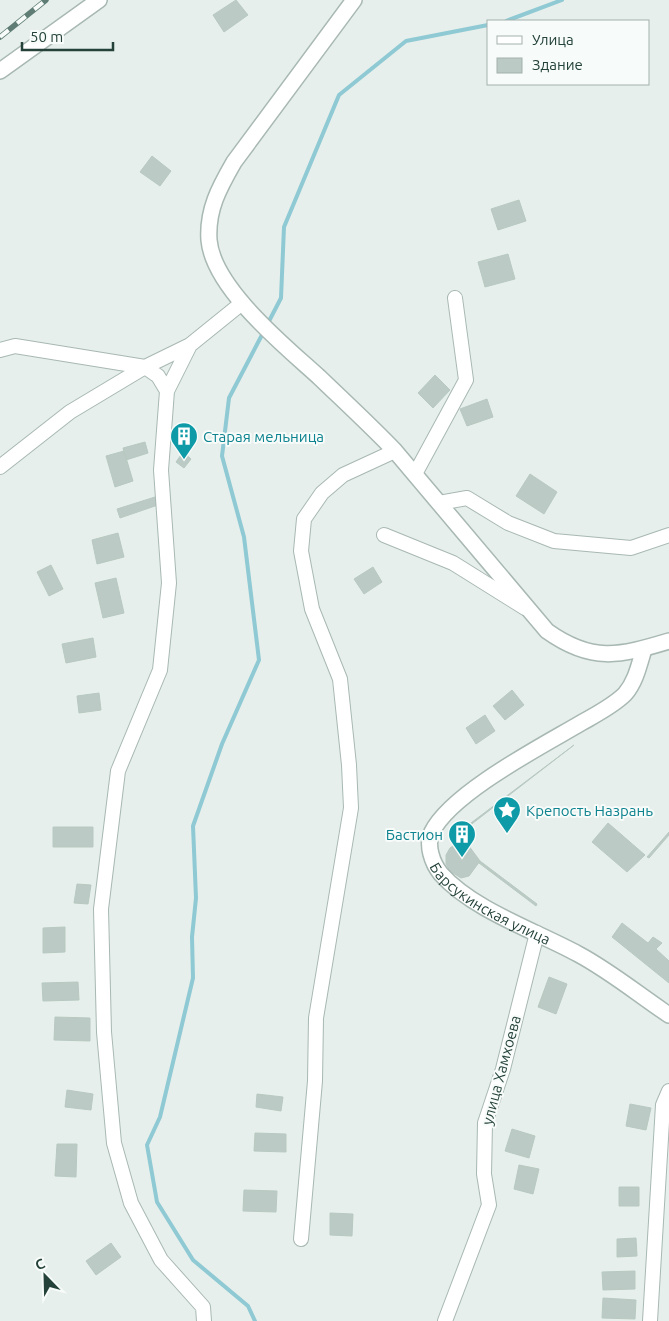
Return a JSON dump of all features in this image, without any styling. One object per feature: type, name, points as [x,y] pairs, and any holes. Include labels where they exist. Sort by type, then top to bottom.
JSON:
[{"type":"street","points":[[0,71],[99,0]]},
{"type":"street","points":[[354,0],[234,162],[217,191],[209,214],[209,242],[216,263],[242,302],[257,320],[372,427],[415,474],[526,608],[554,636],[567,645],[587,652],[626,654],[669,641]]},
{"type":"street","points":[[415,474],[466,380],[455,298]]},
{"type":"street","points":[[0,467],[70,412],[145,367],[190,344],[242,302]]},
{"type":"street","points":[[190,344],[167,391],[161,470],[169,583],[160,670],[118,771],[101,909],[104,1032],[114,1143],[131,1203],[161,1260],[204,1307],[204,1321]]},
{"type":"street","points":[[0,350],[15,346],[145,367],[158,376],[167,391]]},
{"type":"street","points":[[301,1239],[315,1081],[316,1018],[351,808],[349,764],[340,679],[312,609],[301,550],[304,519],[322,493],[343,475],[395,452]]},
{"type":"street","points":[[439,504],[467,498],[508,523],[554,541],[631,548],[669,535]]},
{"type":"street","points":[[384,535],[453,563],[526,608]]},
{"type":"street","name":"Барсукинская улица","points":[[644,649],[635,679],[624,694],[599,712],[518,761],[458,801],[441,818],[431,833],[430,847],[432,860],[441,874],[485,908],[580,955],[669,1015]]},
{"type":"street","name":"улица Хамхоева","points":[[445,1321],[489,1205],[484,1174],[485,1123],[503,1069],[537,933]]},
{"type":"street","points":[[650,1321],[663,1105],[669,1091]]},
{"type":"building","points":[[236,0],[248,15],[224,32],[213,15]]},
{"type":"building","points":[[152,156],[171,171],[160,186],[140,172]]},
{"type":"building","points":[[519,200],[526,221],[498,230],[491,209]]},
{"type":"building","points":[[508,254],[515,279],[485,287],[478,262]]},
{"type":"building","points":[[435,375],[450,390],[433,408],[418,393]]},
{"type":"building","points":[[487,399],[493,417],[467,426],[460,409]]},
{"type":"building","points":[[145,442],[148,453],[126,460],[123,448]]},
{"type":"building","points":[[124,451],[133,481],[115,487],[106,456]]},
{"type":"building","name":"Старая мельница","points":[[183,452],[191,459],[184,468],[176,462]]},
{"type":"building","points":[[530,474],[557,492],[544,514],[516,496]]},
{"type":"building","points":[[155,497],[158,505],[120,518],[117,509]]},
{"type":"building","points":[[118,533],[124,557],[97,564],[92,540]]},
{"type":"building","points":[[51,565],[63,589],[49,596],[37,572]]},
{"type":"building","points":[[373,567],[382,582],[364,594],[354,579]]},
{"type":"building","points":[[116,578],[124,613],[103,618],[95,583]]},
{"type":"building","points":[[93,638],[96,657],[66,663],[62,644]]},
{"type":"building","points":[[512,690],[524,705],[505,720],[493,706]]},
{"type":"building","points":[[99,693],[101,710],[79,713],[77,696]]},
{"type":"building","points":[[485,715],[495,731],[476,744],[466,728]]},
{"type":"building","points":[[574,745],[464,830],[468,842],[466,842],[463,829]]},
{"type":"building","points":[[608,823],[645,855],[627,872],[592,842]]},
{"type":"building","points":[[53,827],[93,827],[93,847],[53,847]]},
{"type":"building","points":[[669,832],[669,835],[649,858],[647,857]]},
{"type":"building","name":"Бастион","points":[[466,842],[480,861],[469,876],[461,878],[450,871],[446,864],[446,855],[450,848],[457,843]]},
{"type":"building","points":[[480,861],[537,904],[536,906],[479,863]]},
{"type":"building","points":[[77,884],[91,885],[88,904],[74,903]]},
{"type":"building","points":[[622,923],[648,943],[653,937],[662,943],[656,949],[669,961],[669,983],[612,937]]},
{"type":"building","points":[[65,927],[65,952],[43,953],[43,928]]},
{"type":"building","points":[[549,977],[567,984],[556,1014],[538,1007]]},
{"type":"building","points":[[78,982],[79,1000],[43,1001],[42,983]]},
{"type":"building","points":[[55,1017],[90,1018],[90,1041],[54,1040]]},
{"type":"building","points":[[67,1090],[93,1094],[91,1110],[65,1107]]},
{"type":"building","points":[[257,1094],[283,1097],[281,1111],[256,1107]]},
{"type":"building","points":[[630,1104],[651,1108],[646,1130],[626,1126]]},
{"type":"building","points":[[512,1129],[535,1136],[529,1158],[505,1151]]},
{"type":"building","points":[[255,1133],[286,1134],[286,1152],[254,1151]]},
{"type":"building","points":[[57,1144],[77,1144],[76,1177],[55,1176]]},
{"type":"building","points":[[519,1165],[539,1169],[533,1194],[514,1189]]},
{"type":"building","points":[[619,1187],[639,1187],[639,1206],[619,1206]]},
{"type":"building","points":[[244,1190],[277,1191],[276,1212],[243,1211]]},
{"type":"building","points":[[330,1213],[353,1214],[352,1236],[330,1235]]},
{"type":"building","points":[[636,1238],[637,1256],[617,1257],[617,1239]]},
{"type":"building","points":[[111,1243],[121,1257],[96,1275],[86,1261]]},
{"type":"building","points":[[635,1271],[635,1289],[603,1290],[602,1272]]},
{"type":"building","points":[[603,1298],[636,1300],[635,1319],[602,1318]]},
{"type":"waterway","points":[[509,20],[562,0]]},
{"type":"waterway","points":[[267,325],[281,298],[284,227],[339,95],[406,41],[487,25]]},
{"type":"waterway","points":[[255,1321],[248,1306],[193,1260],[157,1202],[147,1145],[160,1117],[193,978],[192,937],[196,898],[193,826],[222,744],[259,660],[244,537],[222,456],[229,398],[264,331]]},
{"type":"railway","points":[[0,37],[46,0]]},
{"type":"place","name":"Старая мельница","points":[[184,460]]},
{"type":"place","name":"Крепость Назрань","points":[[507,834]]},
{"type":"place","name":"Бастион","points":[[462,858]]}]
